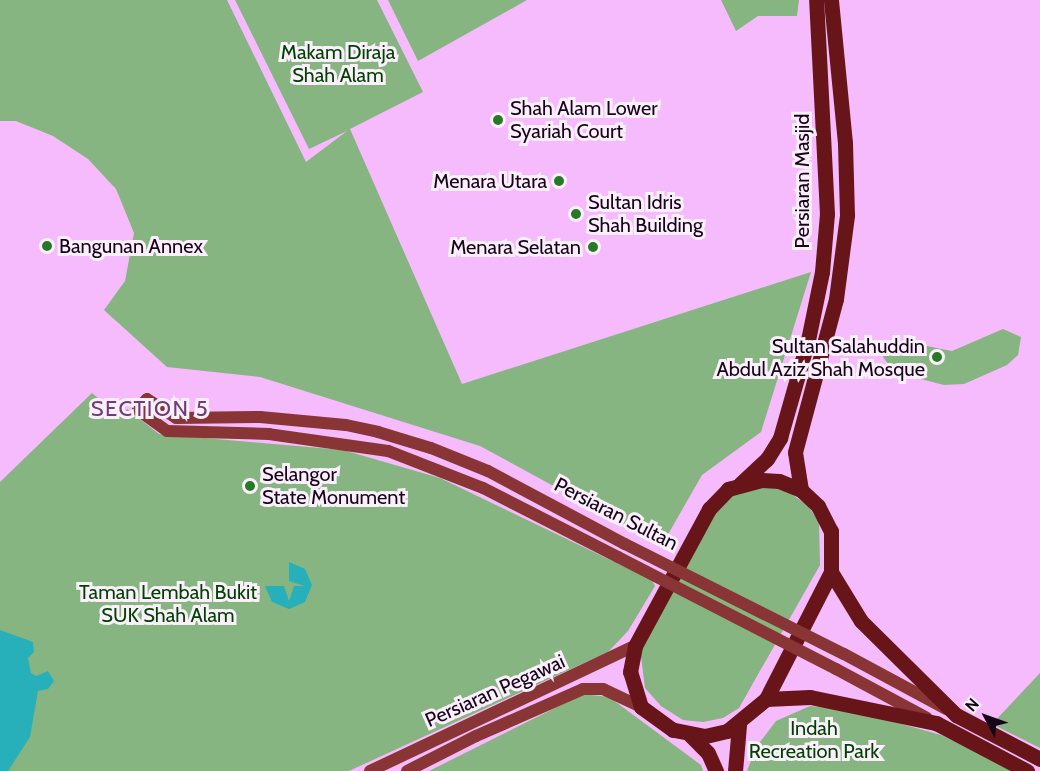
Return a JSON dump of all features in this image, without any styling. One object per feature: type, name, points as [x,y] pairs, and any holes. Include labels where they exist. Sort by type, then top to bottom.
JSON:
[{"type":"main road","name":"Persiaran Masjid","points":[[635,646],[709,509],[728,489],[740,484],[767,459],[780,438],[808,340],[822,273],[827,214],[816,0]]},
{"type":"main road","name":"Persiaran Masjid","points":[[801,490],[795,452],[836,299],[847,214],[845,143],[831,0]]},
{"type":"main road","points":[[635,646],[630,672],[641,706],[673,730],[690,735],[720,733],[739,725],[766,699],[831,572],[831,531],[818,506],[801,490],[779,481],[740,484]]},
{"type":"main road","points":[[831,572],[861,621],[956,715]]},
{"type":"main road","points":[[766,699],[810,697],[936,723]]},
{"type":"main road","name":"Persiaran Sultan","points":[[956,715],[1040,759]]},
{"type":"main road","name":"Persiaran Sultan","points":[[936,723],[1027,771]]},
{"type":"main road","points":[[735,771],[739,725]]},
{"type":"main road","points":[[690,735],[708,753],[716,771]]},
{"type":"street","name":"Persiaran Sultan","points":[[936,723],[836,669],[483,488],[388,451],[269,434],[167,431],[138,410],[147,399],[176,418],[260,417],[346,425],[431,448],[488,471],[626,544],[844,654],[956,715]]},
{"type":"street","name":"Persiaran Pegawai","points":[[370,771],[635,646]]},
{"type":"street","name":"Persiaran Pegawai","points":[[407,771],[476,736],[583,689],[603,689],[641,706]]},
{"type":"green space","name":"Makam Diraja Shah Alam","points":[[0,0],[227,0],[306,162],[347,131],[309,149],[235,0],[377,0],[423,92],[350,129],[462,384],[811,272],[761,432],[702,475],[662,545],[480,446],[260,377],[167,367],[104,310],[125,281],[134,233],[116,189],[88,159],[53,136],[16,121],[0,121]]},
{"type":"green space","points":[[388,0],[527,0],[418,61]]},
{"type":"green space","points":[[721,0],[799,0],[797,16],[758,16],[736,31]]},
{"type":"green space","points":[[1003,329],[1021,337],[1018,355],[1007,365],[964,384],[944,385],[894,372],[883,357],[887,347],[897,340],[952,351]]},
{"type":"green space","name":"Taman Lembah Bukit SUK Shah Alam","points":[[92,393],[120,417],[127,409],[159,434],[343,450],[440,478],[652,580],[655,586],[628,631],[608,652],[349,771],[0,771],[0,482]]},
{"type":"green space","points":[[769,486],[789,492],[808,506],[819,522],[820,565],[739,708],[723,718],[703,722],[683,720],[661,706],[645,688],[640,649],[711,511],[727,495]]},
{"type":"green space","points":[[1040,673],[1040,748],[992,724]]},
{"type":"green space","points":[[583,694],[609,697],[701,765],[703,771],[429,771]]},
{"type":"green space","name":"Indah Recreation Park","points":[[810,706],[855,711],[941,735],[1017,771],[747,771],[757,746],[776,721]]},
{"type":"shaded area","points":[[289,562],[305,569],[312,585],[305,602],[289,609],[272,602],[265,586],[284,586],[289,601],[294,586],[304,586],[289,581]]},
{"type":"shaded area","points":[[0,630],[33,642],[34,652],[28,658],[31,673],[36,676],[48,671],[54,681],[48,689],[38,691],[30,737],[8,771],[0,771]]},
{"type":"place","name":"Shah Alam Lower Syariah Court","points":[[498,120]]},
{"type":"place","name":"Menara Utara","points":[[559,181]]},
{"type":"place","name":"Sultan Idris Shah Building","points":[[576,214]]},
{"type":"place","name":"Bangunan Annex","points":[[47,246]]},
{"type":"place","name":"Menara Selatan","points":[[593,247]]},
{"type":"place","name":"Sultan Salahuddin Abdul Aziz Shah Mosque","points":[[937,357]]},
{"type":"place","name":"Selangor State Monument","points":[[250,486]]},
{"type":"district","name":"SECTION 5","points":[[150,409]]}]
